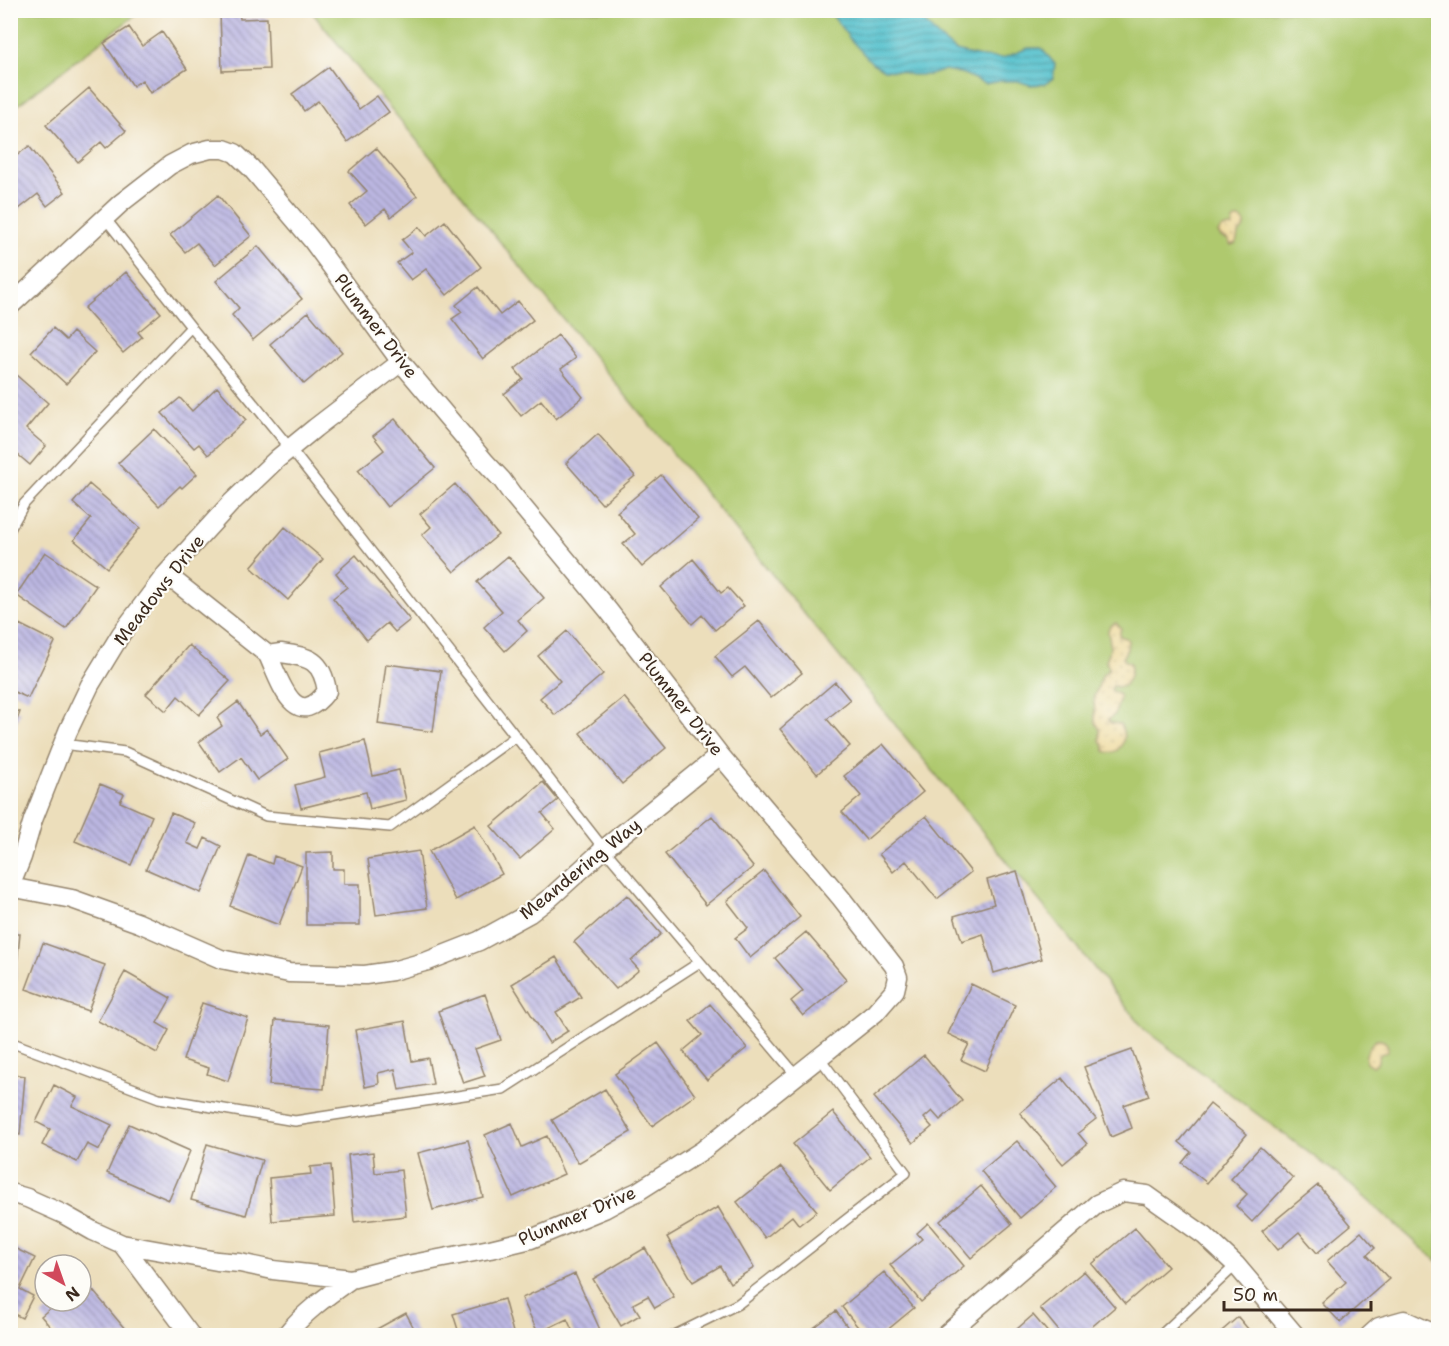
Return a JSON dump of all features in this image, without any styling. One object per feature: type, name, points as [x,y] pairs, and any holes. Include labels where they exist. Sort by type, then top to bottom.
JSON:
[{"type":"street","name":"Plummer Drive","points":[[10,306],[121,203],[170,165],[191,154],[210,149],[224,149],[235,153],[251,168],[312,240],[401,362],[502,480],[608,610],[720,755],[841,898],[894,966],[898,978],[895,990],[875,1012],[703,1150],[637,1192],[604,1209],[531,1239],[490,1250],[397,1267],[351,1279],[323,1299],[285,1335]]},
{"type":"street","name":"Meadows Drive","points":[[10,886],[22,857],[33,819],[63,744],[90,685],[121,634],[166,574],[231,502],[290,448],[401,362]]},
{"type":"street","points":[[166,574],[268,655]]},
{"type":"street","name":"Meandering Way","points":[[10,886],[72,899],[139,923],[221,959],[290,974],[365,975],[392,971],[428,961],[479,941],[530,913],[604,849],[720,755]]},
{"type":"street","points":[[944,1335],[1097,1204],[1123,1192],[1147,1196],[1204,1236],[1236,1265],[1296,1335]]},
{"type":"street","points":[[10,1193],[54,1210],[122,1244],[191,1335]]},
{"type":"street","name":"Plummer Drive","points":[[122,1244],[273,1270],[351,1279]]},
{"type":"street","points":[[1369,1335],[1378,1327],[1404,1320],[1432,1335]]},
{"type":"lane","points":[[105,218],[190,327],[290,448],[604,849],[796,1075]]},
{"type":"lane","points":[[10,529],[24,504],[190,327]]},
{"type":"lane","points":[[63,744],[125,752],[266,816],[390,827],[516,736]]},
{"type":"lane","points":[[10,1042],[159,1098],[295,1121],[503,1089],[700,962]]},
{"type":"lane","points":[[673,1335],[738,1304],[906,1173],[819,1057]]},
{"type":"lane","points":[[1160,1335],[1236,1265]]},
{"type":"green space","points":[[11,10],[141,10],[141,11],[11,110]]},
{"type":"green space","points":[[311,11],[1438,11],[1438,1262],[1344,1179],[1145,1030]]},
{"type":"sand","points":[[1235,219],[1241,219],[1245,226],[1238,235],[1236,243],[1231,245],[1218,233],[1222,228],[1232,227]]},
{"type":"sand","points":[[1116,623],[1121,628],[1119,636],[1128,640],[1123,657],[1130,663],[1131,669],[1129,679],[1123,686],[1113,686],[1111,689],[1120,697],[1115,714],[1108,720],[1111,723],[1120,724],[1123,743],[1118,750],[1108,753],[1100,741],[1100,730],[1095,721],[1094,697],[1103,674],[1109,668],[1106,662],[1110,648],[1108,630]]},
{"type":"sand","points":[[1376,1040],[1386,1043],[1388,1049],[1387,1052],[1380,1054],[1377,1064],[1372,1066],[1366,1062],[1366,1056]]},
{"type":"water","points":[[829,11],[915,11],[937,36],[956,51],[981,57],[1003,58],[1028,48],[1041,48],[1055,64],[1053,78],[1045,84],[1030,85],[1018,81],[1001,81],[985,84],[964,74],[945,70],[930,75],[911,75],[884,70],[872,63]]},
{"type":"building","points":[[239,12],[240,19],[267,18],[269,69],[222,71],[220,13]]},
{"type":"building","points":[[129,27],[142,46],[162,32],[187,69],[150,93],[142,80],[133,86],[104,43]]},
{"type":"building","points":[[329,67],[359,109],[377,96],[389,112],[347,142],[318,101],[304,111],[292,94]]},
{"type":"building","points":[[89,88],[126,131],[106,148],[101,142],[78,162],[46,125]]},
{"type":"building","points":[[29,146],[65,192],[47,206],[38,194],[10,216],[10,161]]},
{"type":"building","points":[[376,148],[417,196],[391,217],[385,209],[366,224],[350,205],[367,191],[349,171]]},
{"type":"building","points":[[218,195],[251,236],[215,265],[197,243],[185,252],[170,235]]},
{"type":"building","points":[[445,221],[481,267],[447,295],[426,269],[411,280],[397,263],[412,252],[402,240],[419,227],[426,236]]},
{"type":"building","points":[[258,246],[302,299],[253,340],[232,315],[239,308],[216,281]]},
{"type":"building","points":[[126,272],[161,313],[138,332],[142,337],[123,353],[84,308]]},
{"type":"building","points":[[478,287],[500,315],[518,301],[533,320],[483,359],[452,319],[462,312],[456,305]]},
{"type":"building","points":[[308,312],[342,352],[304,384],[270,344]]},
{"type":"building","points":[[53,328],[66,340],[73,332],[95,352],[66,384],[31,352]]},
{"type":"building","points":[[558,335],[576,358],[561,369],[583,397],[556,419],[541,400],[521,416],[504,394],[523,379],[515,369]]},
{"type":"building","points":[[15,374],[48,403],[26,429],[46,446],[30,465],[10,448],[10,379]]},
{"type":"building","points":[[217,387],[246,420],[208,455],[199,444],[194,448],[162,413],[180,398],[192,411]]},
{"type":"building","points":[[395,419],[435,468],[387,507],[358,470],[384,450],[373,436]]},
{"type":"building","points":[[154,429],[197,474],[159,506],[118,463]]},
{"type":"building","points":[[598,434],[635,476],[602,504],[566,463]]},
{"type":"building","points":[[661,475],[698,519],[642,567],[623,544],[635,534],[617,512]]},
{"type":"building","points":[[89,484],[140,528],[107,568],[74,540],[91,519],[73,503]]},
{"type":"building","points":[[455,484],[498,535],[454,572],[422,535],[431,527],[420,514]]},
{"type":"building","points":[[285,527],[323,559],[288,600],[251,567]]},
{"type":"building","points":[[45,552],[96,586],[66,629],[16,595]]},
{"type":"building","points":[[356,555],[410,620],[395,632],[387,623],[367,640],[333,598],[347,587],[336,573]]},
{"type":"building","points":[[508,556],[544,598],[518,620],[527,631],[505,651],[484,627],[502,611],[477,582]]},
{"type":"building","points":[[693,559],[721,593],[728,588],[744,606],[715,630],[702,615],[692,624],[661,587]]},
{"type":"building","points":[[759,621],[802,673],[771,698],[745,667],[732,677],[715,656]]},
{"type":"building","points":[[19,624],[55,642],[28,698],[10,690],[10,642]]},
{"type":"building","points":[[567,631],[603,674],[555,715],[540,698],[560,681],[538,656]]},
{"type":"building","points":[[189,645],[230,681],[199,715],[178,696],[166,711],[146,694]]},
{"type":"building","points":[[386,664],[441,671],[433,732],[378,724]]},
{"type":"building","points":[[835,682],[850,700],[827,719],[850,746],[817,774],[780,729]]},
{"type":"building","points":[[624,697],[666,748],[622,784],[580,733]]},
{"type":"building","points":[[238,702],[260,734],[267,729],[288,759],[257,780],[241,757],[220,772],[199,742],[222,726],[217,718]]},
{"type":"building","points":[[10,708],[20,712],[11,736],[10,736]]},
{"type":"building","points":[[365,741],[373,776],[399,770],[406,800],[370,809],[366,792],[301,808],[295,785],[325,777],[319,753]]},
{"type":"building","points":[[883,744],[923,792],[866,840],[842,812],[861,796],[844,776]]},
{"type":"building","points":[[543,782],[558,800],[542,813],[555,829],[520,859],[491,826]]},
{"type":"building","points":[[100,784],[124,794],[120,802],[152,816],[131,865],[75,841]]},
{"type":"building","points":[[171,813],[195,823],[187,843],[200,849],[205,838],[221,846],[201,893],[146,869]]},
{"type":"building","points":[[712,816],[753,867],[706,905],[665,854]]},
{"type":"building","points":[[926,816],[971,872],[937,899],[906,861],[893,872],[879,854]]},
{"type":"building","points":[[475,825],[502,874],[456,900],[429,851]]},
{"type":"building","points":[[419,851],[427,908],[376,915],[368,859]]},
{"type":"building","points":[[333,852],[333,869],[344,869],[344,884],[360,884],[360,925],[306,925],[306,853]]},
{"type":"building","points":[[249,855],[272,864],[274,856],[302,866],[279,925],[230,906]]},
{"type":"building","points":[[764,871],[800,917],[750,958],[735,938],[748,928],[727,901]]},
{"type":"building","points":[[1017,871],[1042,959],[994,973],[983,934],[962,941],[954,916],[994,904],[987,880]]},
{"type":"building","points":[[627,895],[661,934],[631,961],[639,970],[616,989],[574,942]]},
{"type":"building","points":[[806,932],[847,980],[803,1016],[791,1001],[803,991],[775,958]]},
{"type":"building","points":[[10,934],[20,934],[13,1002],[10,1002]]},
{"type":"building","points":[[43,943],[105,965],[88,1011],[26,989]]},
{"type":"building","points":[[556,957],[581,997],[556,1012],[568,1031],[549,1043],[512,984]]},
{"type":"building","points":[[125,972],[171,998],[157,1023],[169,1030],[157,1053],[98,1021]]},
{"type":"building","points":[[971,984],[1015,1005],[985,1071],[961,1060],[969,1044],[948,1034]]},
{"type":"building","points":[[485,994],[501,1040],[475,1049],[485,1076],[463,1083],[438,1011]]},
{"type":"building","points":[[202,1003],[248,1018],[228,1081],[207,1074],[209,1068],[183,1060]]},
{"type":"building","points":[[710,1004],[747,1048],[707,1080],[683,1051],[702,1035],[690,1021]]},
{"type":"building","points":[[275,1020],[329,1025],[324,1089],[269,1085]]},
{"type":"building","points":[[405,1021],[412,1061],[428,1058],[433,1084],[399,1090],[395,1069],[378,1073],[379,1084],[365,1087],[355,1030]]},
{"type":"building","points":[[658,1043],[695,1095],[652,1126],[615,1074]]},
{"type":"building","points":[[1132,1050],[1149,1096],[1124,1105],[1132,1128],[1111,1137],[1084,1067]]},
{"type":"building","points":[[924,1055],[962,1101],[940,1120],[932,1111],[924,1118],[932,1127],[913,1143],[874,1097]]},
{"type":"building","points":[[10,1074],[25,1076],[20,1135],[10,1134]]},
{"type":"building","points":[[1062,1078],[1096,1119],[1078,1133],[1087,1144],[1063,1164],[1020,1113]]},
{"type":"building","points":[[54,1085],[77,1097],[72,1106],[112,1125],[99,1150],[87,1144],[77,1162],[42,1145],[50,1129],[36,1122]]},
{"type":"building","points":[[605,1089],[631,1132],[578,1163],[552,1120]]},
{"type":"building","points":[[1210,1104],[1247,1134],[1207,1183],[1182,1163],[1191,1152],[1179,1142]]},
{"type":"building","points":[[833,1112],[870,1157],[830,1190],[793,1144]]},
{"type":"building","points":[[512,1123],[522,1147],[547,1136],[564,1174],[513,1197],[485,1135]]},
{"type":"building","points":[[129,1124],[190,1151],[169,1200],[107,1173]]},
{"type":"building","points":[[468,1140],[483,1197],[433,1210],[418,1153]]},
{"type":"building","points":[[1017,1141],[1056,1187],[1020,1218],[981,1171]]},
{"type":"building","points":[[207,1144],[262,1160],[246,1215],[191,1200]]},
{"type":"building","points":[[1260,1147],[1293,1178],[1252,1222],[1236,1206],[1247,1194],[1231,1179]]},
{"type":"building","points":[[373,1152],[375,1173],[401,1170],[406,1216],[354,1222],[348,1155]]},
{"type":"building","points":[[331,1165],[335,1216],[272,1221],[269,1178],[311,1174],[310,1167]]},
{"type":"building","points":[[781,1167],[817,1211],[799,1225],[792,1216],[765,1238],[737,1202]]},
{"type":"building","points":[[1318,1185],[1351,1225],[1317,1253],[1299,1232],[1278,1250],[1262,1231]]},
{"type":"building","points":[[981,1186],[1012,1224],[971,1258],[940,1221]]},
{"type":"building","points":[[718,1207],[754,1268],[730,1283],[720,1266],[693,1282],[667,1237]]},
{"type":"building","points":[[928,1223],[964,1266],[921,1302],[890,1265],[922,1239],[917,1233]]},
{"type":"building","points":[[1135,1228],[1168,1267],[1125,1304],[1092,1264]]},
{"type":"building","points":[[1361,1232],[1375,1248],[1367,1255],[1389,1279],[1340,1322],[1322,1303],[1346,1282],[1327,1261]]},
{"type":"building","points":[[10,1246],[33,1257],[33,1262],[20,1289],[33,1296],[22,1318],[10,1312]]},
{"type":"building","points":[[645,1248],[674,1297],[655,1308],[648,1296],[633,1304],[640,1315],[621,1326],[593,1279]]},
{"type":"building","points":[[1084,1271],[1115,1307],[1081,1336],[1063,1336],[1040,1308]]},
{"type":"building","points":[[884,1272],[914,1308],[880,1336],[865,1336],[842,1307]]},
{"type":"building","points":[[575,1274],[601,1332],[594,1336],[575,1336],[567,1319],[538,1333],[522,1298]]},
{"type":"building","points":[[93,1291],[131,1336],[58,1336],[41,1316],[45,1313],[93,1313]]},
{"type":"building","points":[[504,1299],[514,1336],[460,1336],[453,1314]]},
{"type":"building","points":[[836,1311],[854,1336],[803,1336]]},
{"type":"building","points":[[406,1313],[418,1336],[364,1336]]},
{"type":"building","points":[[1033,1315],[1051,1336],[1009,1336]]},
{"type":"building","points":[[1238,1317],[1254,1336],[1216,1336]]}]
